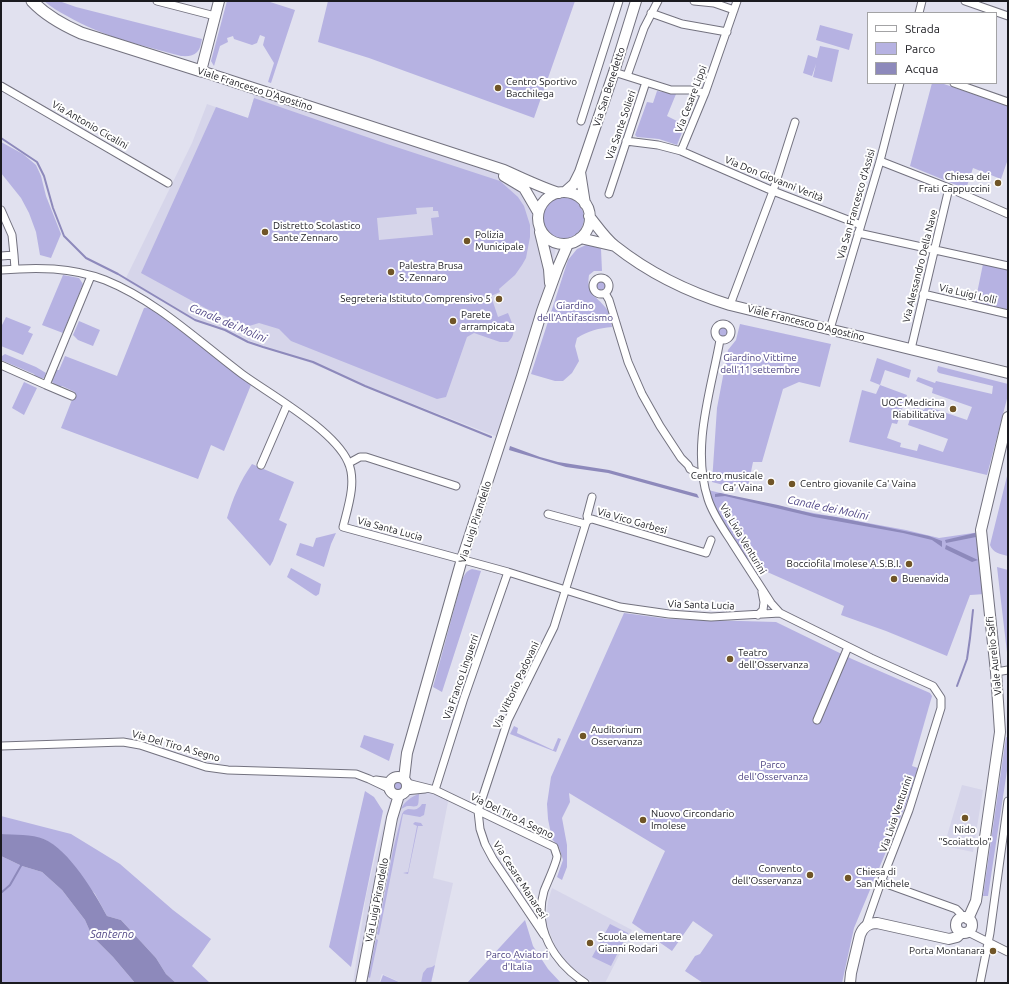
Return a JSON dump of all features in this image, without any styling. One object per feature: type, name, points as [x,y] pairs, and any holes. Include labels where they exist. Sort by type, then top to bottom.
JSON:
[{"type":"main road","name":"Viale Francesco D'Agostino","points":[[32,1],[52,18],[81,33],[201,71]]},
{"type":"street","points":[[157,1],[215,16]]},
{"type":"street","points":[[201,71],[219,1]]},
{"type":"street","points":[[580,121],[619,1]]},
{"type":"street","name":"Via San Benedetto","points":[[562,192],[574,184],[580,172],[636,1]]},
{"type":"street","name":"Via Sante Solieri","points":[[627,76],[650,13],[658,1]]},
{"type":"street","points":[[694,1],[714,3],[734,10]]},
{"type":"street","name":"Via Cesare Lippi","points":[[681,151],[705,93],[737,1]]},
{"type":"street","points":[[918,12],[922,1]]},
{"type":"street","points":[[965,1],[997,12]]},
{"type":"street","points":[[997,12],[1008,16]]},
{"type":"street","points":[[650,13],[682,24],[727,32]]},
{"type":"street","name":"Viale Francesco D'Agostino","points":[[201,71],[485,165],[524,183],[577,196],[586,204],[589,216],[615,246],[649,269],[687,290],[730,305],[1008,373]]},
{"type":"street","name":"Via Sante Solieri","points":[[609,194],[646,82],[614,72]]},
{"type":"street","points":[[646,82],[671,90],[690,90],[705,93]]},
{"type":"street","name":"Via San Francesco d'Assisi","points":[[830,329],[880,161],[900,84]]},
{"type":"street","points":[[957,84],[1008,102]]},
{"type":"street","name":"Via Antonio Cicalini","points":[[1,86],[168,183]]},
{"type":"street","points":[[730,305],[773,191],[795,122]]},
{"type":"street","points":[[626,141],[658,145],[681,151]]},
{"type":"street","name":"Via Don Giovanni Verità","points":[[681,151],[773,191],[861,225]]},
{"type":"street","points":[[880,161],[949,188],[1008,214]]},
{"type":"street","name":"Via San Benedetto","points":[[580,172],[586,204]]},
{"type":"street","points":[[524,183],[538,212],[540,228],[546,238],[551,241],[568,244],[580,238],[587,228],[589,216]]},
{"type":"street","name":"Via Alessandro Della Nave","points":[[911,349],[949,188]]},
{"type":"street","points":[[538,212],[543,202],[553,194],[562,192]]},
{"type":"street","points":[[1,210],[12,235],[15,269]]},
{"type":"street","name":"Via Luigi Pirandello","points":[[540,228],[550,280],[549,292]]},
{"type":"street","points":[[858,233],[1008,266]]},
{"type":"street","name":"Viale Francesco D'Agostino","points":[[580,238],[615,246]]},
{"type":"street","name":"Via Luigi Pirandello","points":[[361,983],[398,786],[407,753],[462,559],[549,292],[568,244]]},
{"type":"street","points":[[1,256],[14,255]]},
{"type":"street","name":"Via Santa Lucia","points":[[1,270],[45,268],[77,272],[92,276],[131,292],[178,323],[242,374],[328,436],[342,451],[349,463],[352,481],[343,527],[508,572],[620,607],[669,614],[711,617],[780,613]]},
{"type":"street","points":[[46,385],[92,276]]},
{"type":"street","points":[[605,293],[609,300],[628,362],[642,394],[663,431],[690,469],[702,476]]},
{"type":"street","name":"Via Luigi Lolli","points":[[923,294],[1008,314]]},
{"type":"street","name":"Via Livia Venturini","points":[[720,340],[707,400],[701,467],[708,500],[716,518],[770,603],[780,613],[848,647],[934,686],[941,698],[941,708],[910,810],[881,882],[866,925]]},
{"type":"street","points":[[1,365],[72,396]]},
{"type":"street","points":[[261,465],[287,405]]},
{"type":"street","name":"Viale Aurelio Saffi","points":[[966,918],[976,901],[1004,733],[981,530],[1008,417]]},
{"type":"street","points":[[349,463],[360,457],[366,457],[456,486]]},
{"type":"street","points":[[688,465],[701,467]]},
{"type":"street","points":[[548,514],[587,522],[592,497]]},
{"type":"street","name":"Via Vico Garbesi","points":[[565,590],[587,522],[592,519],[706,553],[711,540]]},
{"type":"street","name":"Via Franco Linguerri","points":[[432,789],[508,572]]},
{"type":"street","name":"Via Livia Venturini","points":[[758,615],[763,610],[764,602],[761,588]]},
{"type":"street","name":"Via Vittorio Padovani","points":[[478,811],[508,720],[554,627],[565,590]]},
{"type":"street","points":[[817,720],[848,647]]},
{"type":"street","points":[[996,672],[1008,670]]},
{"type":"street","name":"Via Del Tiro A Segno","points":[[1,746],[123,742],[140,745],[206,767],[228,770],[356,774],[398,786],[432,789],[554,847],[557,857],[544,892],[540,910],[541,922],[544,935],[564,964],[585,983]]},
{"type":"street","points":[[980,983],[989,943],[1008,801]]},
{"type":"street","name":"Via Cesare Manaresi","points":[[478,811],[480,829],[485,844],[493,859],[544,935]]},
{"type":"street","points":[[850,983],[860,935],[866,925],[877,923],[948,939],[957,937],[972,928],[972,924],[956,909],[881,882]]},
{"type":"street","points":[[964,932],[1008,952]]},
{"type":"shaded area","points":[[250,87],[506,175],[530,193],[560,221],[555,253],[529,347],[498,437],[308,362],[277,352],[186,315],[125,280],[192,143],[207,104],[248,118],[254,98]]},
{"type":"shaded area","points":[[398,772],[449,797],[433,878],[453,883],[431,983],[402,983],[382,974],[379,983],[353,983],[366,896]]},
{"type":"shaded area","name":"Nido \"Scoiattolo\"","points":[[962,785],[983,790],[973,852],[944,846]]},
{"type":"shaded area","name":"Scuola elementare Gianni Rodari","points":[[552,888],[632,930],[605,983],[594,983],[589,980],[569,966],[558,953],[546,921],[548,901]]},
{"type":"green space","points":[[44,1],[59,1],[76,7],[202,39],[200,48],[193,55],[181,56],[122,40],[94,30],[61,13]]},
{"type":"green space","points":[[227,1],[267,1],[295,10],[271,83],[268,82],[274,63],[263,45],[265,37],[260,35],[257,43],[252,45],[234,39],[233,36],[227,38],[228,42],[220,46],[214,66],[211,61]]},
{"type":"green space","name":"Centro Sportivo Bacchilega","points":[[328,1],[575,1],[534,118],[369,58],[318,42]]},
{"type":"green space","points":[[820,25],[853,34],[849,50],[816,40]]},
{"type":"green space","points":[[820,46],[839,50],[832,82],[813,77],[816,64],[812,76],[803,73],[808,55],[817,58]]},
{"type":"green space","points":[[932,84],[944,84],[1008,106],[1008,159],[1001,179],[973,168],[966,189],[910,166]]},
{"type":"green space","points":[[657,91],[676,94],[667,116],[685,125],[677,145],[659,139],[637,137],[635,135],[647,102],[653,103]]},
{"type":"green space","points":[[254,98],[500,181],[518,197],[524,206],[530,225],[530,237],[526,258],[515,275],[499,289],[500,292],[491,296],[498,317],[508,313],[513,328],[513,336],[511,339],[508,342],[500,342],[474,333],[467,337],[446,397],[437,399],[291,341],[279,329],[259,323],[249,326],[207,309],[141,273],[216,107],[248,118]],"holes":[[[433,207],[433,211],[438,211],[439,217],[431,218],[433,235],[379,240],[377,218],[417,214],[416,208]]]},
{"type":"green space","points":[[1,142],[23,154],[36,165],[41,176],[46,196],[61,234],[51,258],[40,255],[36,232],[29,213],[21,198],[1,173]]},
{"type":"green space","points":[[563,197],[578,203],[584,218],[578,233],[563,239],[548,233],[542,218],[548,203]]},
{"type":"green space","name":"Giardino dell'Antifascismo","points":[[586,245],[594,245],[601,249],[602,271],[594,271],[589,275],[588,282],[590,291],[607,310],[612,327],[594,330],[577,338],[575,346],[579,361],[572,373],[563,381],[555,381],[531,374],[568,260],[577,249]]},
{"type":"green space","points":[[983,264],[1008,269],[1008,310],[975,303]]},
{"type":"green space","points":[[63,275],[79,278],[83,284],[63,333],[42,325]]},
{"type":"green space","points":[[599,280],[603,280],[607,286],[603,292],[599,292],[595,288],[595,284]]},
{"type":"green space","points":[[150,307],[251,385],[224,451],[211,445],[198,479],[61,428],[75,392],[62,386],[60,387],[52,381],[56,370],[59,370],[65,356],[117,376],[144,308]]},
{"type":"green space","points":[[6,317],[31,327],[28,332],[33,334],[23,355],[1,346],[1,327]]},
{"type":"green space","points":[[79,321],[100,330],[93,346],[78,340],[73,335]]},
{"type":"green space","name":"Giardino Vittime dell'11 settembre","points":[[740,324],[831,344],[820,387],[799,382],[783,389],[762,462],[753,462],[747,491],[712,482],[717,408],[728,350],[736,340]]},
{"type":"green space","points":[[721,327],[725,327],[728,332],[725,337],[721,337],[718,334],[718,330]]},
{"type":"green space","points":[[5,354],[36,367],[46,373],[44,378],[40,379],[34,374],[1,360],[2,356]]},
{"type":"green space","points":[[877,358],[911,370],[909,378],[885,370],[880,385],[870,381]]},
{"type":"green space","points":[[938,366],[1008,384],[1008,395],[987,475],[849,442],[862,390],[876,394],[880,385],[907,395],[897,424],[892,423],[887,438],[901,443],[900,447],[917,451],[919,444],[943,452],[948,439],[908,425],[914,407],[924,410],[926,406],[967,420],[972,407],[932,393],[933,388],[916,381],[918,377],[935,383],[936,381],[992,394],[993,386],[939,373],[937,371]]},
{"type":"green space","points":[[24,382],[37,388],[24,415],[12,408]]},
{"type":"green space","points":[[252,464],[294,482],[279,520],[287,524],[270,566],[227,518],[237,490]]},
{"type":"green space","points":[[1008,472],[1008,556],[995,551],[990,545]]},
{"type":"green space","points":[[704,489],[770,505],[906,530],[939,538],[980,532],[985,594],[970,595],[947,656],[886,631],[841,615],[844,606],[756,567],[752,560],[736,555],[707,502]]},
{"type":"green space","points":[[336,533],[324,567],[296,555],[300,543],[313,547],[316,538]]},
{"type":"green space","points":[[997,567],[1008,570],[1008,661]]},
{"type":"green space","points":[[291,568],[321,584],[319,594],[316,596],[314,595],[287,577]]},
{"type":"green space","points":[[472,569],[481,571],[442,692],[433,687],[462,580],[466,573]]},
{"type":"green space","name":"Parco dell'Osservanza","points":[[624,613],[669,619],[776,622],[852,659],[930,693],[932,696],[912,766],[918,768],[906,804],[854,928],[842,983],[703,983],[685,971],[695,956],[700,954],[713,935],[693,921],[672,951],[632,923],[665,851],[569,793],[570,802],[562,818],[567,845],[567,867],[562,880],[557,877],[563,860],[559,847],[552,839],[548,819],[547,804],[551,777]]},
{"type":"green space","points":[[514,726],[518,728],[517,733],[553,750],[558,738],[561,739],[556,752],[510,734]]},
{"type":"green space","points":[[364,735],[394,744],[389,761],[360,747]]},
{"type":"green space","points":[[1006,737],[1008,738],[1008,764],[988,896],[983,896]]},
{"type":"green space","points":[[398,780],[402,782],[404,786],[402,790],[398,792],[394,790],[392,786],[394,782]]},
{"type":"green space","points":[[365,791],[374,797],[383,811],[351,967],[329,947]]},
{"type":"green space","points":[[419,794],[418,805],[407,806],[401,809],[408,800]]},
{"type":"green space","points":[[422,804],[426,804],[424,815],[420,817],[403,814],[379,935],[377,934],[393,850],[402,814],[408,809],[418,808]]},
{"type":"green space","points":[[1,816],[71,834],[120,864],[173,910],[211,939],[192,966],[210,983],[176,983],[166,974],[156,958],[121,920],[107,916],[95,894],[53,845],[44,839],[1,834]]},
{"type":"green space","points":[[415,822],[421,823],[423,826],[418,826],[408,874],[403,873],[408,872],[417,826],[413,824]]},
{"type":"green space","points":[[1,856],[22,866],[42,872],[62,890],[85,920],[92,936],[113,957],[135,983],[1,983]]},
{"type":"green space","name":"Parco Aviatori d'Italia","points":[[525,920],[533,946],[548,969],[561,983],[467,983]]},
{"type":"green space","points":[[610,924],[628,933],[611,966],[592,957]]},
{"type":"green space","points":[[376,939],[378,940],[370,978],[368,977]]},
{"type":"green space","points":[[435,965],[431,983],[421,983],[423,973],[427,968]]},
{"type":"green space","points":[[383,975],[401,983],[380,983]]},
{"type":"water","points":[[510,446],[558,462],[609,470],[697,494],[699,498],[608,473],[566,467],[509,450]]},
{"type":"water","points":[[720,493],[814,514],[929,536],[942,541],[942,547],[932,540],[903,533],[814,517],[725,496],[715,497],[715,494]]},
{"type":"water","points":[[975,533],[976,537],[946,543],[945,540]]},
{"type":"water","points":[[946,545],[978,560],[972,562],[945,549]]},
{"type":"water","name":"Santerno","points":[[1,834],[29,835],[39,837],[63,852],[88,884],[107,916],[121,920],[156,958],[166,974],[176,983],[135,983],[113,957],[92,936],[85,920],[62,890],[42,872],[22,866],[1,856]]},
{"type":"waterway","name":"Canale dei Molini","points":[[1,138],[37,162],[44,176],[53,208],[64,236],[86,258],[118,274],[195,320],[225,330],[248,342],[313,362],[365,386],[491,437]]},
{"type":"waterway","name":"Canale dei Molini","points":[[957,686],[967,659],[973,610]]},
{"type":"waterway","points":[[2,892],[10,885],[22,864]]},
{"type":"place","name":"Centro Sportivo Bacchilega","points":[[498,88]]},
{"type":"place","name":"Chiesa dei Frati Cappuccini","points":[[998,183]]},
{"type":"place","name":"Distretto Scolastico Sante Zennaro","points":[[265,232]]},
{"type":"place","name":"Polizia Municipale","points":[[467,241]]},
{"type":"place","name":"Palestra Brusa S. Zennaro","points":[[391,272]]},
{"type":"place","name":"Segreteria Istituto Comprensivo 5","points":[[499,299]]},
{"type":"place","name":"Parete arrampicata","points":[[453,321]]},
{"type":"place","name":"UOC Medicina Riabilitativa","points":[[953,409]]},
{"type":"place","name":"Centro musicale Ca' Vaina","points":[[771,482]]},
{"type":"place","name":"Centro giovanile Ca' Vaina","points":[[792,484]]},
{"type":"place","name":"Bocciofila Imolese A.S.B.I.","points":[[909,564]]},
{"type":"place","name":"Buenavida","points":[[894,579]]},
{"type":"place","name":"Teatro dell'Osservanza","points":[[730,659]]},
{"type":"place","name":"Auditorium Osservanza","points":[[583,736]]},
{"type":"place","name":"Nido \"Scoiattolo\"","points":[[965,818]]},
{"type":"place","name":"Nuovo Circondario Imolese","points":[[643,820]]},
{"type":"place","name":"Convento dell'Osservanza","points":[[810,875]]},
{"type":"place","name":"Chiesa di San Michele","points":[[848,878]]},
{"type":"place","name":"Scuola elementare Gianni Rodari","points":[[590,943]]},
{"type":"place","name":"Porta Montanara","points":[[993,951]]}]
